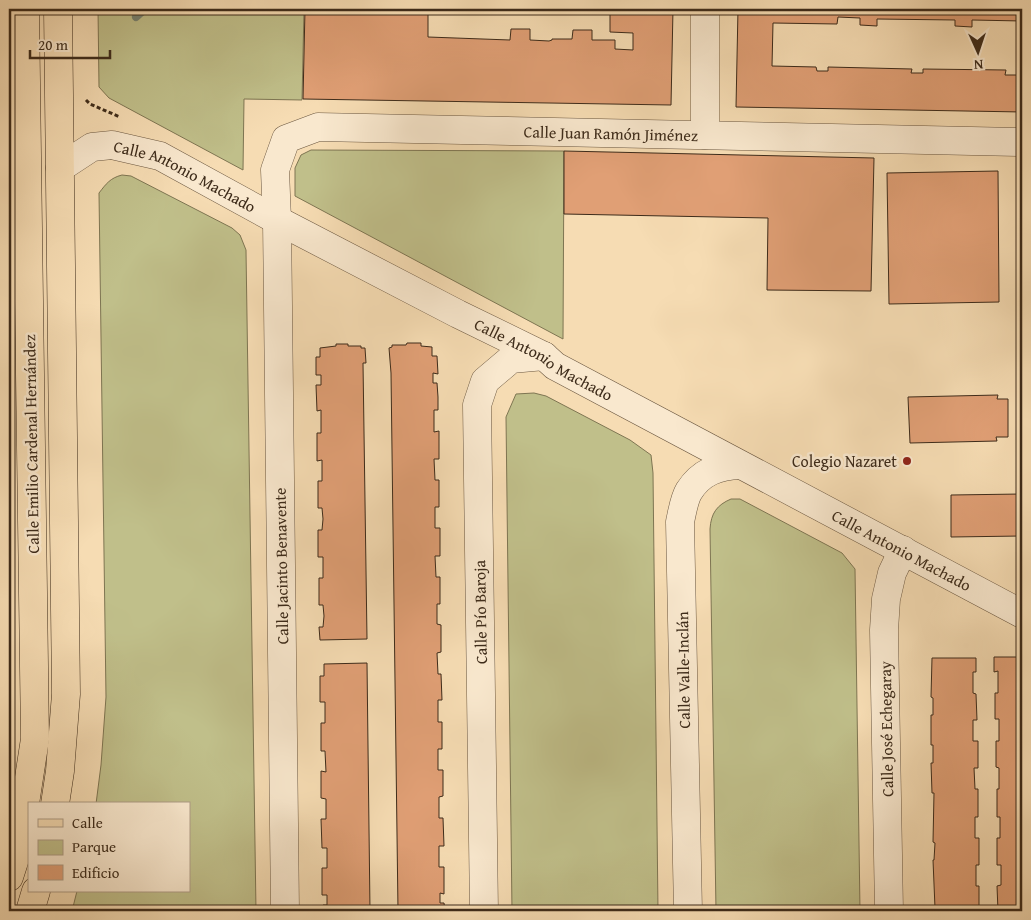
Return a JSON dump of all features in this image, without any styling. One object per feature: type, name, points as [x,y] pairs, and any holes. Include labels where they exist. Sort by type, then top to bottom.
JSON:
[{"type":"main road","name":"Calle Emilio Cardenal Hernández","points":[[9,878],[18,849],[35,739],[17,95],[25,9]]},
{"type":"main road","name":"Calle Emilio Cardenal Hernández","points":[[55,802],[60,770],[66,694],[58,9]]},
{"type":"main road","points":[[30,911],[36,892]]},
{"type":"street","points":[[704,135],[705,9]]},
{"type":"street","name":"Calle Juan Ramón Jiménez","points":[[278,220],[275,170],[286,139],[318,127],[1022,142]]},
{"type":"street","name":"Calle Antonio Machado","points":[[60,168],[92,147],[112,145],[160,156],[458,314],[544,356],[555,366],[1022,614]]},
{"type":"street","name":"Calle Jacinto Benavente","points":[[278,220],[285,911]]},
{"type":"street","name":"Calle Pío Baroja","points":[[484,911],[477,405],[485,381],[511,359],[544,356]]},
{"type":"street","name":"Calle Valle-Inclán","points":[[688,911],[680,522],[688,492],[707,472],[722,466],[740,465]]},
{"type":"street","name":"Calle José Echegaray","points":[[889,911],[884,630],[886,599],[892,572],[904,550]]},
{"type":"path","points":[[85,99],[90,104],[125,119]]},
{"type":"green space","points":[[98,9],[304,9],[302,100],[244,99],[243,170],[109,98],[99,87]]},
{"type":"green space","points":[[311,150],[564,151],[563,339],[295,196],[295,168],[301,155]]},
{"type":"green space","points":[[118,176],[131,176],[232,228],[240,235],[246,250],[256,911],[72,911],[77,892],[190,892],[190,802],[96,802],[106,697],[99,193],[106,184]]},
{"type":"green space","points":[[1018,181],[1022,181],[1022,280],[1019,280]]},
{"type":"green space","points":[[534,393],[546,396],[630,440],[651,455],[653,473],[658,911],[512,911],[506,417],[516,394]]},
{"type":"green space","points":[[731,499],[740,499],[842,553],[855,569],[860,911],[716,911],[710,529],[713,514],[722,504]]},
{"type":"building","points":[[305,9],[428,9],[428,37],[510,40],[511,29],[530,29],[530,40],[549,41],[552,39],[572,39],[573,30],[592,30],[592,40],[615,40],[615,49],[633,50],[633,33],[610,32],[610,11],[601,11],[601,9],[673,9],[671,105],[303,99]]},
{"type":"building","points":[[738,9],[1022,9],[1022,21],[972,20],[972,27],[955,26],[955,20],[877,19],[877,26],[860,25],[860,18],[838,17],[837,24],[773,23],[772,66],[816,67],[817,71],[828,71],[828,67],[912,69],[911,73],[923,73],[923,69],[1006,70],[1005,75],[1017,75],[1017,70],[1022,70],[1022,112],[736,107]]},
{"type":"building","points":[[564,151],[874,158],[871,291],[767,290],[768,218],[564,214]]},
{"type":"building","points":[[998,171],[999,302],[889,304],[887,173]]},
{"type":"building","points":[[1019,297],[1022,297],[1022,338],[1019,338]]},
{"type":"building","points":[[407,343],[421,343],[421,346],[432,347],[432,356],[437,356],[438,374],[433,373],[433,383],[437,383],[438,397],[438,410],[434,410],[434,432],[439,431],[439,459],[434,459],[435,480],[439,480],[439,507],[435,507],[435,528],[440,528],[440,556],[435,556],[436,577],[440,577],[440,604],[437,604],[437,624],[441,625],[441,652],[437,653],[438,674],[441,674],[442,700],[438,700],[438,722],[442,722],[442,749],[438,749],[438,770],[443,770],[443,796],[439,797],[439,818],[443,818],[444,846],[439,846],[439,867],[444,867],[444,894],[440,893],[440,903],[444,903],[445,911],[398,911],[391,373],[389,348],[392,345],[406,345]]},
{"type":"building","points":[[336,344],[348,344],[348,346],[361,346],[361,348],[365,348],[366,363],[363,363],[367,639],[320,640],[319,627],[323,627],[324,616],[323,605],[319,605],[319,578],[323,578],[323,557],[318,557],[318,530],[322,530],[323,519],[322,508],[318,508],[318,481],[322,481],[322,460],[317,461],[317,433],[321,433],[321,410],[317,411],[316,385],[321,385],[321,375],[316,375],[316,357],[320,357],[320,348],[336,346]]},
{"type":"building","points":[[998,395],[997,399],[1008,399],[1008,437],[996,437],[997,441],[910,443],[908,397]]},
{"type":"building","points":[[1020,395],[1022,395],[1022,436],[1021,436]]},
{"type":"building","points":[[1022,494],[1022,536],[951,537],[951,495]]},
{"type":"building","points":[[994,657],[1022,657],[1022,911],[998,911],[997,886],[1001,885],[1001,865],[997,865],[997,838],[1000,838],[1000,817],[997,817],[999,768],[996,767],[996,741],[999,741],[999,719],[995,719],[995,693],[998,693],[998,671],[994,672]]},
{"type":"building","points":[[932,658],[976,658],[976,672],[973,672],[973,693],[976,694],[977,720],[973,720],[973,741],[978,741],[978,768],[974,768],[975,789],[978,789],[978,817],[975,817],[975,838],[979,838],[979,865],[976,865],[976,886],[979,886],[979,911],[933,911],[933,908],[935,908],[933,860],[935,843],[933,842],[934,793],[932,793],[931,763],[933,763],[933,745],[931,745],[931,715],[933,715],[933,698],[931,697]]},
{"type":"building","points":[[367,663],[370,911],[323,911],[323,905],[327,905],[327,895],[322,895],[322,868],[327,868],[327,848],[322,848],[321,819],[326,819],[326,799],[321,798],[321,771],[326,772],[325,751],[321,751],[321,723],[325,723],[325,702],[320,702],[320,676],[324,676],[324,664]]},
{"type":"waterway","points":[[136,17],[145,9]]},
{"type":"place","name":"Colegio Nazaret","points":[[907,461]]}]
